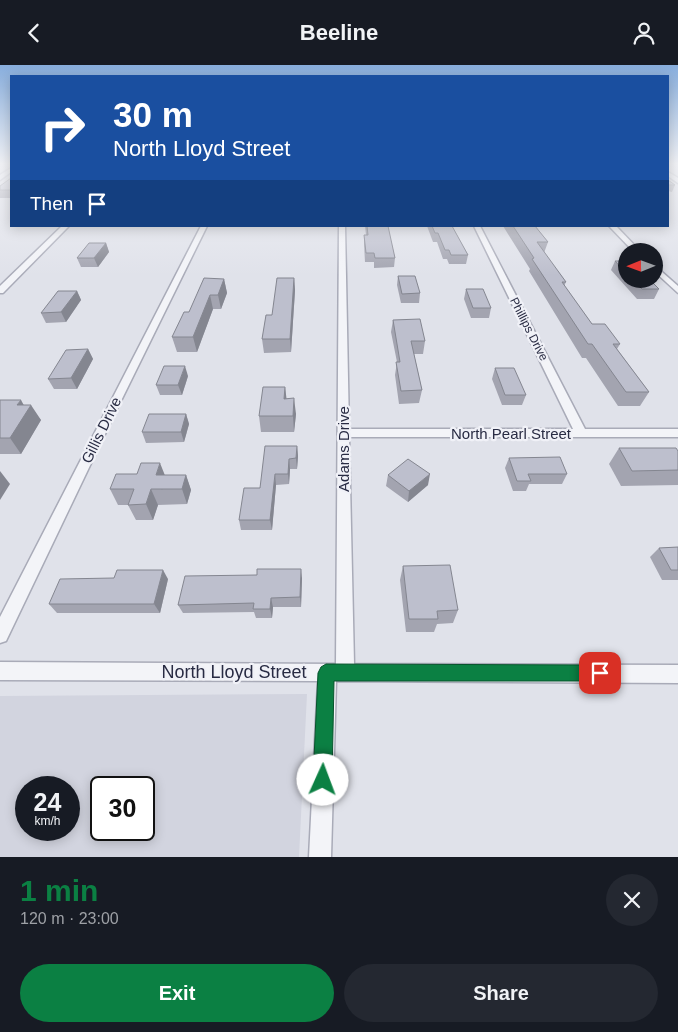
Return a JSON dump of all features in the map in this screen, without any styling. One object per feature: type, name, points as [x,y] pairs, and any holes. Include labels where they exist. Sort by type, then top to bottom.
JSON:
[{"type":"street","points":[[0,291],[65,227]]},
{"type":"street","name":"Gillis Drive","points":[[0,635],[110,409],[203,227]]},
{"type":"street","name":"Adams Drive","points":[[320,857],[336,672],[343,433],[342,227]]},
{"type":"street","name":"Phillips Drive","points":[[478,227],[581,433]]},
{"type":"street","points":[[613,227],[629,243]]},
{"type":"street","points":[[663,276],[678,291]]},
{"type":"street","name":"North Pearl Street","points":[[343,433],[678,433]]},
{"type":"street","name":"North Lloyd Street","points":[[0,671],[678,674]]},
{"type":"shaded area","points":[[307,694],[299,857],[0,857],[0,696]]},
{"type":"building","points":[[367,227],[388,227],[395,258],[375,258],[374,253],[366,253],[364,235],[368,235]]},
{"type":"building","points":[[432,227],[453,227],[468,255],[451,255],[449,250],[445,250],[438,233],[435,233]]},
{"type":"building","points":[[514,227],[536,227],[548,242],[537,242],[566,282],[562,282],[592,324],[605,324],[620,344],[613,344],[649,392],[626,392],[592,344],[588,344],[532,259],[534,258]]},
{"type":"building","points":[[89,243],[106,243],[94,258],[77,258]]},
{"type":"building","points":[[398,276],[415,276],[420,293],[402,294]]},
{"type":"building","points":[[204,278],[224,279],[218,295],[210,295],[193,337],[172,337],[184,312],[189,312]]},
{"type":"building","points":[[277,278],[294,278],[290,339],[262,339],[266,315],[272,315]]},
{"type":"building","points":[[641,288],[659,289],[642,289]]},
{"type":"building","points":[[466,289],[483,289],[491,308],[473,308]]},
{"type":"building","points":[[58,291],[77,291],[61,312],[41,313]]},
{"type":"building","points":[[420,319],[425,341],[411,341],[422,390],[401,391],[396,362],[400,362],[393,320]]},
{"type":"building","points":[[88,349],[71,378],[48,379],[66,350]]},
{"type":"building","points":[[164,366],[185,366],[178,385],[156,385]]},
{"type":"building","points":[[495,368],[514,368],[526,395],[505,395]]},
{"type":"building","points":[[263,387],[285,387],[284,399],[294,398],[293,416],[259,416]]},
{"type":"building","points":[[0,400],[21,400],[17,405],[31,405],[10,438],[0,438]]},
{"type":"building","points":[[149,414],[186,414],[181,432],[142,432]]},
{"type":"building","points":[[265,446],[297,446],[296,458],[289,459],[288,474],[275,474],[270,520],[239,520],[244,488],[260,488]]},
{"type":"building","points":[[619,448],[676,448],[678,451],[678,470],[632,471]]},
{"type":"building","points":[[560,457],[567,474],[528,474],[531,481],[517,481],[509,458]]},
{"type":"building","points":[[408,459],[430,474],[409,491],[388,475]]},
{"type":"building","points":[[141,463],[160,463],[156,475],[186,475],[182,489],[151,489],[146,504],[128,505],[134,489],[110,489],[116,474],[137,474]]},
{"type":"building","points":[[678,547],[678,570],[671,570],[659,548]]},
{"type":"building","points":[[450,565],[458,610],[437,611],[438,619],[409,619],[403,566]]},
{"type":"building","points":[[257,569],[301,569],[300,597],[271,598],[270,609],[253,609],[254,603],[178,605],[185,576],[257,575]]},
{"type":"building","points":[[117,570],[163,570],[154,604],[49,604],[60,579],[114,578]]},
{"type":"route","points":[[323,780],[326,673],[600,673]]}]
